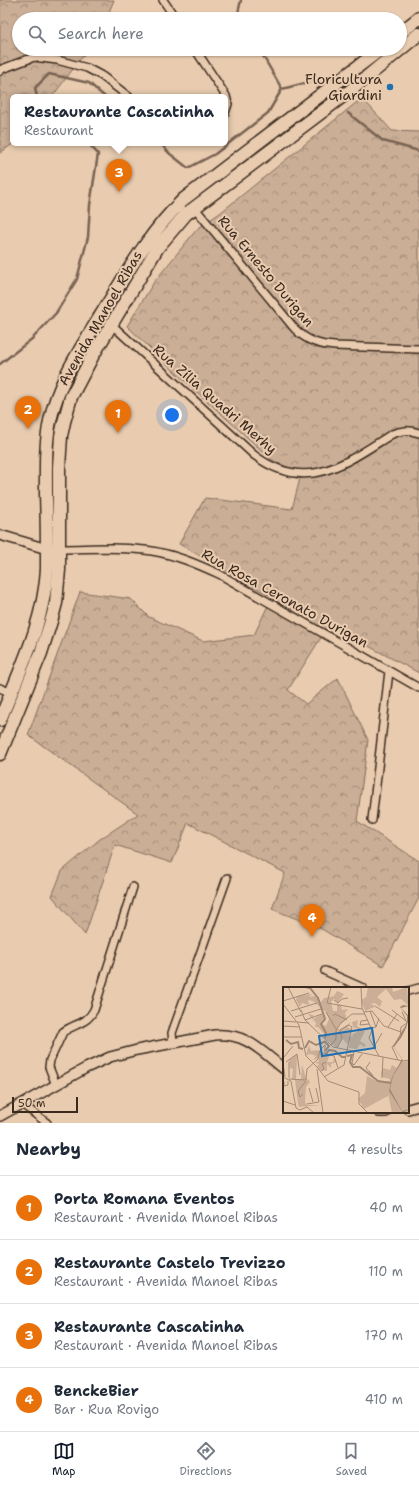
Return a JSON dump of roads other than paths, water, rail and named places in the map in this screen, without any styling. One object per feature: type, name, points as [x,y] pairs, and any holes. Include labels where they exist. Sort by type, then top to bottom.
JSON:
[{"type":"main road","points":[[407,27],[419,18]]},
{"type":"main road","name":"Avenida Manoel Ribas","points":[[407,44],[419,34]]},
{"type":"main road","name":"Avenida Manoel Ribas","points":[[0,720],[5,690],[30,646],[44,599],[46,586],[47,549],[46,452],[50,421],[54,405],[59,391],[73,363],[114,294],[155,230],[184,199],[372,56]]},
{"type":"main road","name":"Avenida Manoel Ribas","points":[[0,754],[47,636],[56,603],[60,570],[59,457],[64,422],[76,385],[158,247],[178,222],[194,206],[351,90],[392,56]]},
{"type":"main road","points":[[361,65],[362,72],[368,76]]},
{"type":"main road","points":[[349,74],[352,83],[351,90]]},
{"type":"main road","points":[[184,199],[194,206]]},
{"type":"main road","points":[[111,324],[108,318],[114,294]]},
{"type":"main road","points":[[30,646],[24,675],[26,679],[30,680]]},
{"type":"main road","points":[[5,690],[14,695],[16,700],[10,729]]},
{"type":"street","points":[[163,0],[171,12]]},
{"type":"street","points":[[200,56],[225,94]]},
{"type":"street","points":[[0,71],[34,57],[57,60],[87,68],[102,76],[125,94]]},
{"type":"street","name":"Rua Ernesto Durigan","points":[[194,206],[302,336],[310,341],[322,345],[419,349]]},
{"type":"street","name":"Rua Zília Quadri Merhy","points":[[111,324],[254,455],[264,462],[289,473],[310,474],[323,472],[351,460],[392,434],[408,430],[419,433]]},
{"type":"street","points":[[0,535],[47,549],[60,549]]},
{"type":"street","name":"Rua Rosa Ceronato Durigan","points":[[60,549],[130,549],[151,551],[197,563],[219,574],[419,688]]},
{"type":"street","points":[[372,820],[389,671]]},
{"type":"street","points":[[173,1042],[172,1033],[227,878]]},
{"type":"street","points":[[56,1085],[49,1067],[50,1060],[63,1032],[85,1022],[94,1010],[133,887]]},
{"type":"street","points":[[325,971],[361,987]]},
{"type":"street","points":[[409,991],[419,988]]},
{"type":"street","points":[[0,1116],[92,1065],[110,1057],[173,1042],[215,1035],[235,1036],[250,1043],[283,1068]]},
{"type":"street","points":[[22,1104],[47,1123]]},
{"type":"street","points":[[409,1109],[419,1106]]},
{"type":"waterway","points":[[238,12],[241,0]]},
{"type":"waterway","points":[[263,56],[282,89]]},
{"type":"waterway","points":[[36,94],[35,88],[49,74],[89,83],[102,94]]},
{"type":"waterway","points":[[228,144],[268,113],[282,89],[309,82]]},
{"type":"waterway","points":[[348,113],[383,141],[419,151]]},
{"type":"waterway","points":[[0,364],[33,338],[56,313],[77,279],[88,237],[90,205],[98,154],[91,146]]},
{"type":"waterway","points":[[163,146],[188,168],[215,154],[225,146]]},
{"type":"place","name":"Floricultura Giardini","points":[[390,87]]},
{"type":"place","name":"Restaurante Cascatinha","points":[[119,192]]},
{"type":"place","name":"Restaurante Castelo Trevizzo","points":[[28,429]]},
{"type":"place","name":"Porta Romana Eventos","points":[[118,433]]},
{"type":"place","name":"BenckeBier","points":[[312,937]]}]
